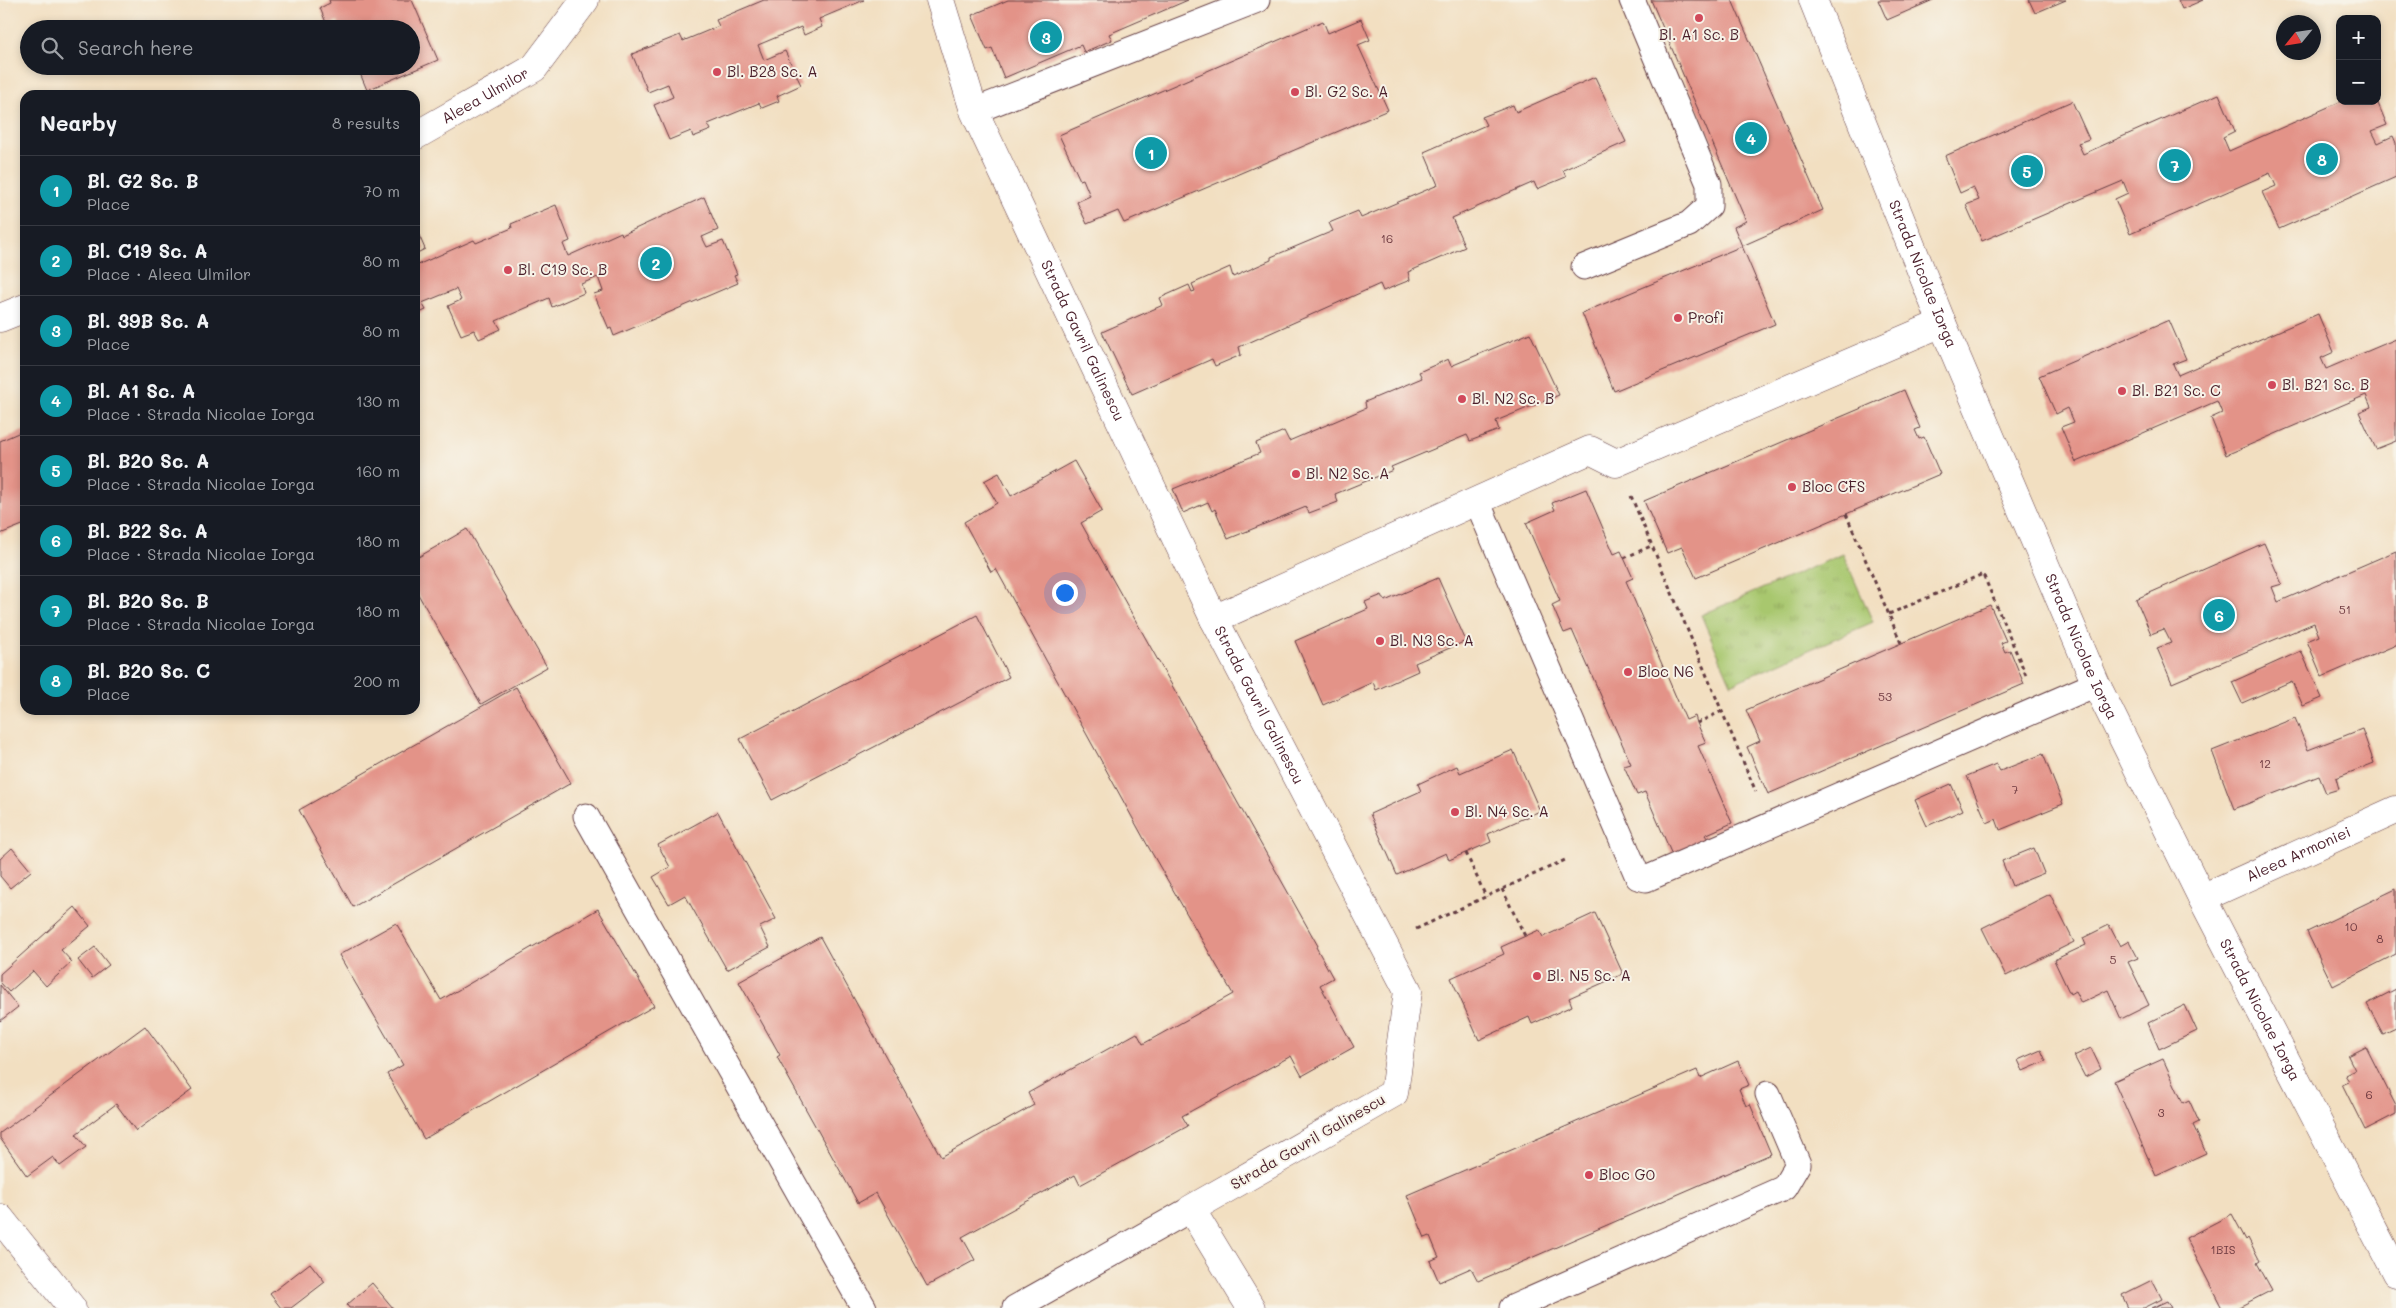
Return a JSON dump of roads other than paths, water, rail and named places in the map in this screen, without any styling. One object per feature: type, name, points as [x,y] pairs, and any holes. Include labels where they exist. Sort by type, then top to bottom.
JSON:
[{"type":"street","name":"Aleea Ulmilor","points":[[420,133],[534,68],[585,0]]},
{"type":"street","name":"Strada Gavril Galinescu","points":[[940,0],[974,111],[1214,619],[1408,991],[1394,1093],[1191,1208]]},
{"type":"street","name":"Strada Nicolae Iorga","points":[[1813,0],[1942,323],[2096,684],[2202,898],[2396,1273]]},
{"type":"street","points":[[0,318],[20,310]]},
{"type":"street","points":[[1214,619],[1590,450],[1616,463],[1942,323]]},
{"type":"street","name":"Aleea Armoniei","points":[[2202,898],[2396,810]]},
{"type":"street","points":[[1191,1208],[1251,1308]]},
{"type":"street","points":[[0,1218],[72,1308]]},
{"type":"lane","points":[[974,111],[1257,0]]},
{"type":"lane","points":[[1584,267],[1689,224],[1709,206],[1710,184],[1632,0]]},
{"type":"lane","points":[[1477,501],[1638,877],[1646,879],[2096,684]]},
{"type":"lane","points":[[586,816],[864,1308]]},
{"type":"lane","points":[[1512,1308],[1784,1188],[1798,1164],[1768,1094]]},
{"type":"lane","points":[[1015,1308],[1191,1208]]},
{"type":"place","name":"Bl. A1 Sc. B","points":[[1699,18]]},
{"type":"place","name":"Bl. 39B Sc. A","points":[[1046,37]]},
{"type":"place","name":"Bl. B28 Sc. A","points":[[717,72]]},
{"type":"place","name":"Bl. G2 Sc. A","points":[[1295,92]]},
{"type":"place","name":"Bl. A1 Sc. A","points":[[1751,138]]},
{"type":"place","name":"Bl. G2 Sc. B","points":[[1151,153]]},
{"type":"place","name":"Bl. B20 Sc. C","points":[[2322,159]]},
{"type":"place","name":"Bl. B20 Sc. B","points":[[2175,165]]},
{"type":"place","name":"Bl. B20 Sc. A","points":[[2027,171]]},
{"type":"place","name":"Bl. C19 Sc. A","points":[[656,263]]},
{"type":"place","name":"Bl. C19 Sc. B","points":[[508,270]]},
{"type":"place","name":"Profi","points":[[1678,318]]},
{"type":"place","name":"Bl. B21 Sc. B","points":[[2272,385]]},
{"type":"place","name":"Bl. B21 Sc. C","points":[[2122,391]]},
{"type":"place","name":"Bl. N2 Sc. B","points":[[1462,399]]},
{"type":"place","name":"Bl. N2 Sc. A","points":[[1296,474]]},
{"type":"place","name":"Bloc CFS","points":[[1792,487]]},
{"type":"place","name":"Bl. B22 Sc. A","points":[[2219,615]]},
{"type":"place","name":"Bl. N3 Sc. A","points":[[1380,641]]},
{"type":"place","name":"Bloc N6","points":[[1628,672]]},
{"type":"place","name":"Bl. N4 Sc. A","points":[[1455,812]]},
{"type":"place","name":"Bl. N5 Sc. A","points":[[1537,976]]},
{"type":"place","name":"Bloc G0","points":[[1589,1175]]}]
